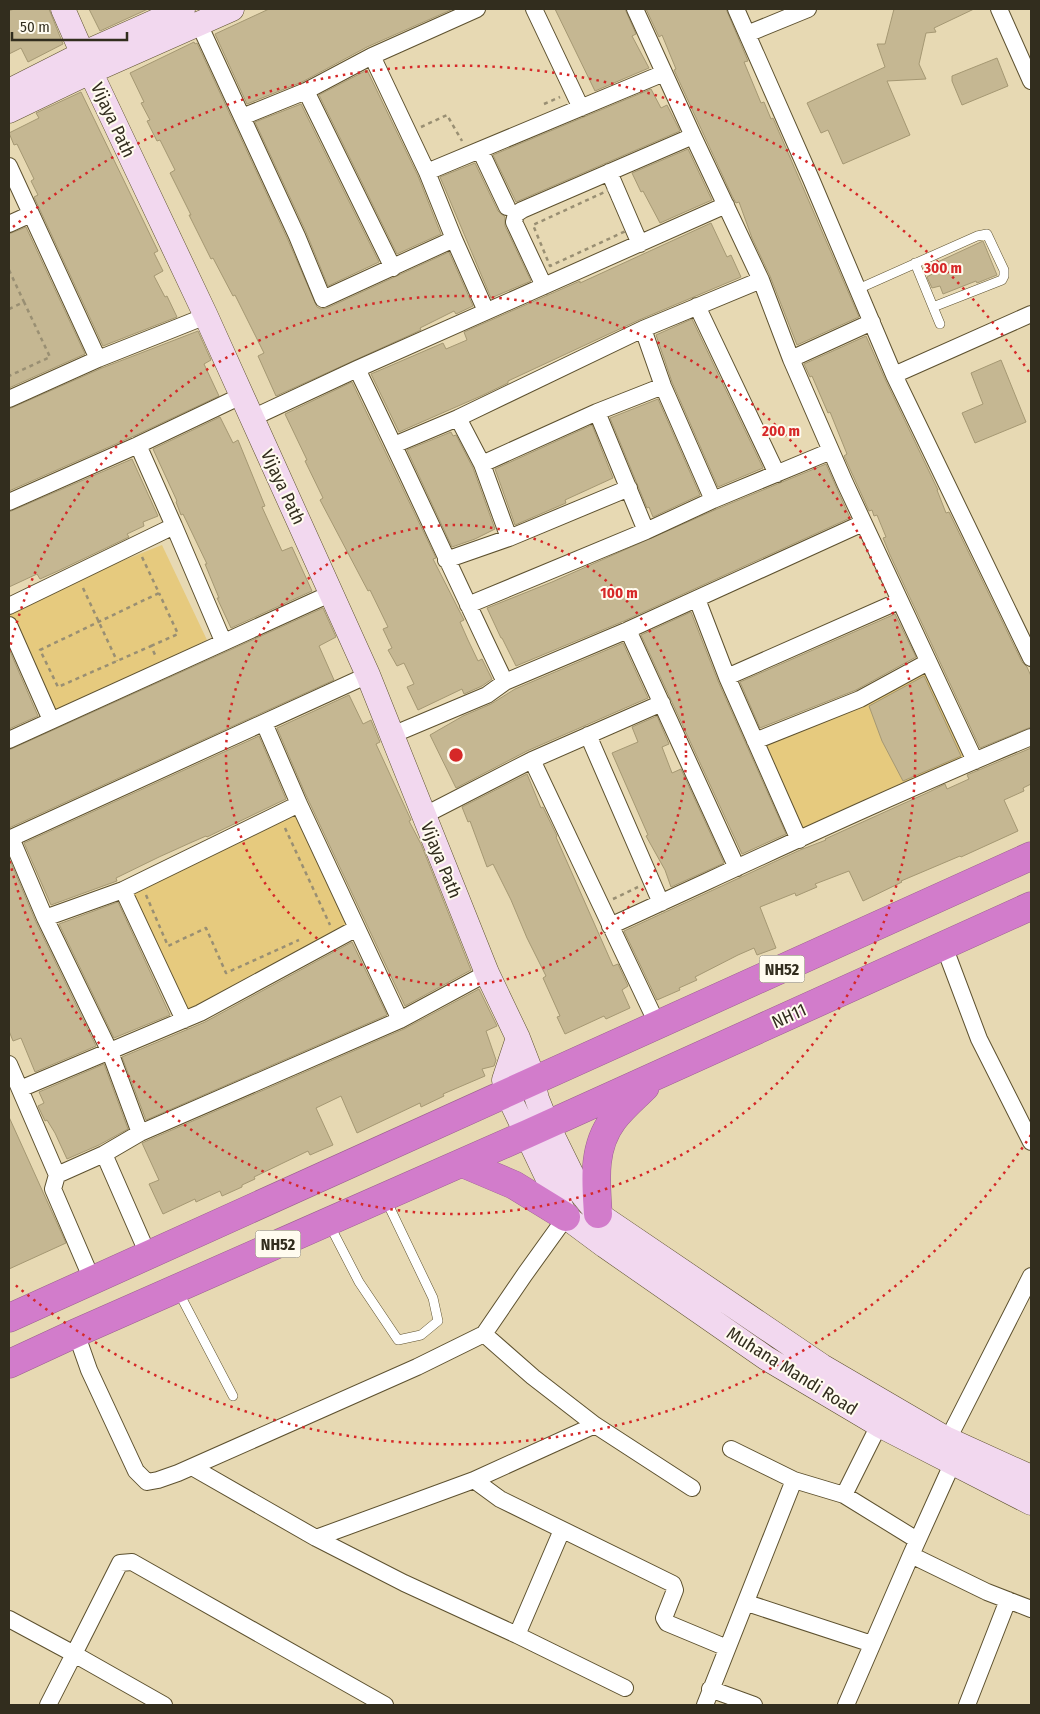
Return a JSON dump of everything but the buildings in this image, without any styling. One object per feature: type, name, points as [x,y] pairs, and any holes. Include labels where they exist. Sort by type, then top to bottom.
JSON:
[{"type":"highway","name":"NH52","points":[[9,1318],[505,1086],[1031,856]]},
{"type":"highway","name":"NH11","points":[[537,1129],[1031,906]]},
{"type":"highway","points":[[598,1214],[595,1175],[600,1144],[612,1121],[655,1077]]},
{"type":"highway","name":"NH52","points":[[9,1364],[76,1332],[537,1129]]},
{"type":"highway","points":[[462,1163],[514,1186],[566,1217]]},
{"type":"street","name":"Vijaya Path","points":[[63,9],[86,63],[206,316],[368,675],[487,973],[518,1038],[531,1075],[536,1099],[537,1129]]},
{"type":"street","points":[[9,90],[86,63],[191,16],[232,9]]},
{"type":"street","points":[[242,117],[306,90],[372,56],[477,9]]},
{"type":"street","points":[[534,9],[581,108]]},
{"type":"street","points":[[635,9],[761,280],[791,359],[831,451],[974,761]]},
{"type":"street","points":[[736,9],[894,375],[1031,658]]},
{"type":"street","points":[[747,34],[808,9]]},
{"type":"street","points":[[999,9],[1031,81]]},
{"type":"street","points":[[191,16],[242,117],[293,227],[323,299],[454,239]]},
{"type":"street","points":[[372,56],[427,172],[486,311]]},
{"type":"street","points":[[9,111],[86,63]]},
{"type":"street","points":[[427,172],[664,74]]},
{"type":"street","points":[[306,90],[393,268]]},
{"type":"street","points":[[544,286],[514,222],[516,214],[693,136]]},
{"type":"street","points":[[480,150],[507,207]]},
{"type":"street","points":[[9,166],[98,359]]},
{"type":"street","points":[[609,172],[640,244]]},
{"type":"street","points":[[252,418],[356,369],[726,205]]},
{"type":"street","points":[[9,224],[31,214]]},
{"type":"street","points":[[394,445],[458,418],[643,329],[761,280]]},
{"type":"street","points":[[698,306],[777,474]]},
{"type":"street","points":[[894,375],[1031,314]]},
{"type":"street","points":[[9,399],[98,359],[206,316]]},
{"type":"street","points":[[791,359],[872,322]]},
{"type":"street","points":[[643,329],[663,386],[713,500]]},
{"type":"street","points":[[356,369],[506,682]]},
{"type":"street","points":[[482,464],[597,412],[663,386]]},
{"type":"street","points":[[9,502],[138,445],[241,396]]},
{"type":"street","points":[[597,412],[646,531]]},
{"type":"street","points":[[458,418],[482,464],[509,538]]},
{"type":"street","points":[[138,445],[223,642]]},
{"type":"street","points":[[468,605],[831,451]]},
{"type":"street","points":[[446,560],[509,538],[629,488]]},
{"type":"street","points":[[392,735],[486,695],[506,682],[628,630],[863,523]]},
{"type":"street","points":[[9,606],[174,526]]},
{"type":"street","points":[[9,740],[332,593]]},
{"type":"street","points":[[696,599],[727,677],[799,840]]},
{"type":"street","points":[[727,677],[899,601]]},
{"type":"street","points":[[9,624],[51,720]]},
{"type":"street","points":[[628,630],[737,868]]},
{"type":"street","points":[[755,741],[860,699],[928,662]]},
{"type":"street","points":[[140,1133],[110,1052],[45,918],[10,838],[368,675]]},
{"type":"street","points":[[423,816],[532,760],[662,703]]},
{"type":"street","points":[[264,723],[299,804],[400,1020]]},
{"type":"street","points":[[588,735],[661,903]]},
{"type":"street","points":[[610,926],[1031,737]]},
{"type":"street","points":[[532,760],[652,1013]]},
{"type":"street","points":[[45,918],[123,890],[299,804]]},
{"type":"street","points":[[531,1075],[652,1013],[1031,842]]},
{"type":"street","points":[[123,890],[184,1020]]},
{"type":"street","points":[[20,1089],[184,1020],[357,928]]},
{"type":"street","points":[[944,946],[979,1039],[1031,1142]]},
{"type":"street","points":[[57,1175],[104,1154],[140,1133],[400,1020],[487,973]]},
{"type":"street","points":[[505,1086],[518,1038]]},
{"type":"street","points":[[9,1064],[57,1175],[53,1189],[87,1268]]},
{"type":"street","points":[[505,1086],[598,1214],[946,1452],[1031,1477]]},
{"type":"street","points":[[9,1304],[143,1243],[505,1086]]},
{"type":"street","points":[[76,1332],[89,1370],[136,1471],[147,1482],[158,1480],[192,1467],[417,1367],[484,1334],[566,1217],[537,1129]]},
{"type":"street","points":[[104,1154],[143,1243]]},
{"type":"street","name":"Muhana Mandi Road","points":[[566,1217],[766,1358],[879,1425],[946,1452],[1031,1503]]},
{"type":"street","points":[[846,1705],[914,1547],[946,1452],[1031,1276]]},
{"type":"street","points":[[484,1334],[533,1377],[595,1425],[692,1488]]},
{"type":"street","points":[[316,1538],[474,1480],[595,1425]]},
{"type":"street","points":[[844,1495],[879,1425]]},
{"type":"street","points":[[730,1449],[794,1480],[844,1495],[914,1547],[987,1592],[1031,1609]]},
{"type":"street","points":[[192,1467],[316,1538],[404,1583],[517,1635],[625,1688]]},
{"type":"street","points":[[474,1480],[500,1499],[673,1584],[675,1590],[664,1618],[667,1623],[727,1648]]},
{"type":"street","points":[[705,1705],[747,1603],[794,1480]]},
{"type":"street","points":[[517,1635],[562,1530]]},
{"type":"street","points":[[48,1705],[120,1563],[132,1562],[385,1705]]},
{"type":"street","points":[[966,1705],[1008,1600]]},
{"type":"street","points":[[747,1603],[872,1644]]},
{"type":"street","points":[[9,1619],[164,1705]]},
{"type":"street","points":[[710,1689],[754,1705]]},
{"type":"lane","points":[[858,289],[982,234],[987,234],[1004,270],[1002,280],[934,307]]},
{"type":"lane","points":[[915,263],[940,324]]},
{"type":"lane","points":[[328,1222],[359,1282],[398,1340],[421,1335],[438,1321],[433,1298],[384,1197]]},
{"type":"lane","points":[[177,1288],[233,1396]]},
{"type":"path","points":[[538,107],[563,96]]},
{"type":"path","points":[[419,128],[447,115],[461,142],[469,138]]},
{"type":"path","points":[[609,190],[628,230],[550,266],[532,225],[609,190]]},
{"type":"path","points":[[9,270],[50,357],[9,376]]},
{"type":"path","points":[[9,309],[24,302]]},
{"type":"path","points":[[142,555],[159,592],[178,634],[58,687],[40,650],[159,592]]},
{"type":"path","points":[[82,584],[116,661]]},
{"type":"path","points":[[151,646],[161,670]]},
{"type":"path","points":[[285,828],[331,925],[322,929]]},
{"type":"path","points":[[608,902],[642,886]]},
{"type":"path","points":[[143,890],[168,946],[206,928],[226,973],[304,937]]},
{"type":"shaded area","points":[[162,545],[207,640],[53,715],[9,623],[9,606]]},
{"type":"shaded area","points":[[928,662],[975,761],[799,840],[755,741]]},
{"type":"shaded area","points":[[299,804],[357,928],[184,1020],[123,890]]}]
